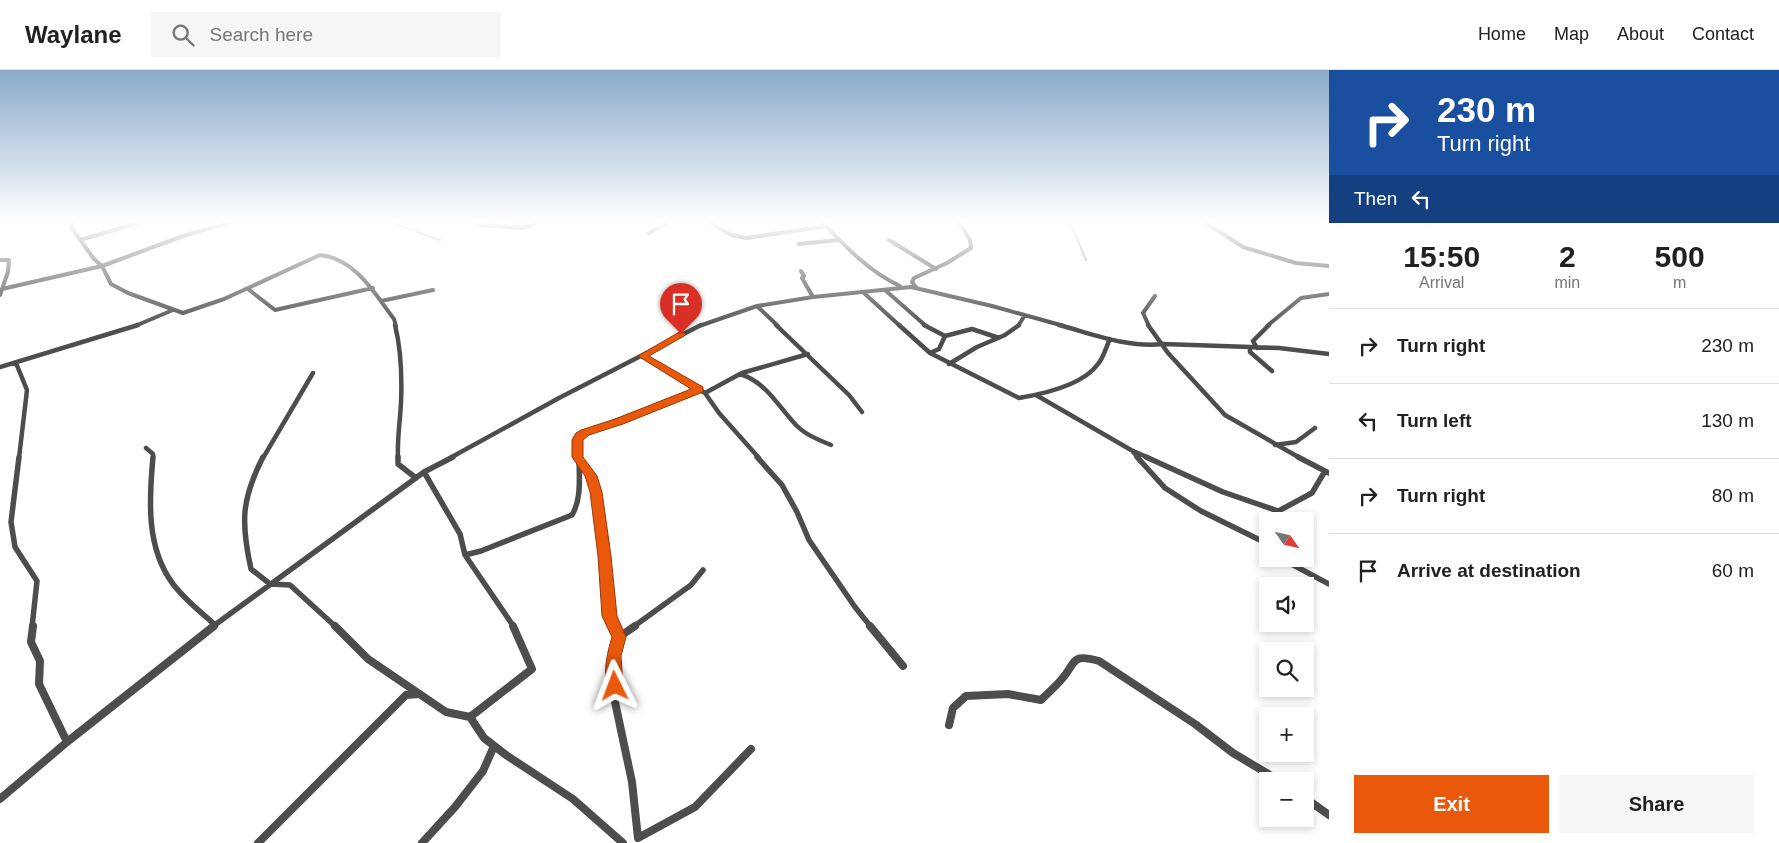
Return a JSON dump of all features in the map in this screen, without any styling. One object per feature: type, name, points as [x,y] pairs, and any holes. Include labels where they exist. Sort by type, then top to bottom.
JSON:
[{"type":"street","points":[[93,258],[102,266],[111,284],[128,293],[173,310],[188,313],[248,288],[312,258]]},
{"type":"street","points":[[2,289],[102,266],[124,258]]},
{"type":"street","points":[[334,258],[363,277],[394,319],[398,337],[401,400],[397,443],[398,464],[416,478]]},
{"type":"street","points":[[860,258],[885,279],[901,287]]},
{"type":"street","points":[[917,258],[924,264],[936,269]]},
{"type":"street","points":[[917,288],[912,282],[914,278],[936,269],[955,258]]},
{"type":"street","points":[[1280,258],[1296,263],[1329,266]]},
{"type":"street","points":[[0,260],[9,260],[8,272],[0,295]]},
{"type":"street","points":[[801,271],[804,276],[802,278],[813,296]]},
{"type":"street","points":[[0,799],[66,742],[215,625],[424,472],[491,437],[559,398],[703,324],[757,306],[813,296],[864,293],[901,287],[917,288],[1110,339],[1145,346],[1163,344],[1279,348],[1329,354]]},
{"type":"street","points":[[248,288],[275,310],[372,288]]},
{"type":"street","points":[[381,301],[433,290]]},
{"type":"street","points":[[885,290],[909,309],[923,324],[938,334],[945,336],[972,329],[999,338]]},
{"type":"street","points":[[864,293],[930,353],[1019,398],[1036,395],[1074,381],[1097,366],[1110,339]]},
{"type":"street","points":[[1257,348],[1253,340],[1301,298],[1329,294]]},
{"type":"street","points":[[1036,395],[1131,450],[1223,492],[1278,511],[1312,493],[1327,472],[1225,416],[1168,353],[1150,329],[1144,312],[1155,296]]},
{"type":"street","points":[[757,306],[849,395],[862,412]]},
{"type":"street","points":[[0,367],[16,364],[128,329],[173,310]]},
{"type":"street","points":[[949,364],[974,348],[999,338],[1022,324],[1025,315]]},
{"type":"street","points":[[930,353],[939,350],[945,336]]},
{"type":"street","points":[[1250,348],[1250,352],[1272,371]]},
{"type":"street","points":[[465,555],[481,551],[572,515],[575,512],[578,440],[585,432],[702,391],[715,389],[740,374],[808,354]]},
{"type":"street","points":[[642,356],[702,391],[782,486],[797,512],[809,540],[855,607],[903,666]]},
{"type":"street","points":[[16,364],[27,390],[11,522],[15,547],[36,582],[31,642],[40,661],[39,684],[66,742]]},
{"type":"street","points":[[313,373],[266,452],[254,478],[244,509],[244,528],[251,569],[270,584],[290,586],[359,648],[368,659],[446,712],[470,717],[484,738],[506,756],[533,771],[573,799],[623,843]]},
{"type":"street","points":[[740,374],[754,379],[772,394],[796,425],[805,433],[831,445]]},
{"type":"street","points":[[1275,445],[1296,442],[1315,428]]},
{"type":"street","points":[[146,448],[153,454],[150,479],[151,526],[162,565],[168,577],[178,589],[215,625]]},
{"type":"street","points":[[1131,450],[1165,488],[1201,511],[1259,540]]},
{"type":"street","points":[[578,457],[591,476],[596,492],[605,556],[609,616],[619,637]]},
{"type":"street","points":[[424,472],[460,534],[465,555],[484,582],[528,654],[532,669],[470,717]]},
{"type":"street","points":[[1299,568],[1329,584]]},
{"type":"street","points":[[703,570],[684,591],[619,637],[613,656],[616,702],[632,782],[638,841],[695,807],[751,749]]},
{"type":"street","points":[[950,725],[954,708],[966,696],[1008,694],[1040,700],[1063,678],[1072,662],[1084,658],[1100,661],[1195,724],[1233,753],[1265,772]]},
{"type":"street","points":[[258,843],[313,785],[343,759],[406,695],[420,694]]},
{"type":"street","points":[[422,843],[455,807],[483,771],[494,746]]},
{"type":"street","points":[[1314,804],[1329,815]]},
{"type":"route","points":[[615,686],[613,656],[619,637],[609,616],[605,556],[596,492],[591,476],[578,457],[578,440],[585,432],[606,426],[699,390],[642,356],[681,334]]}]
